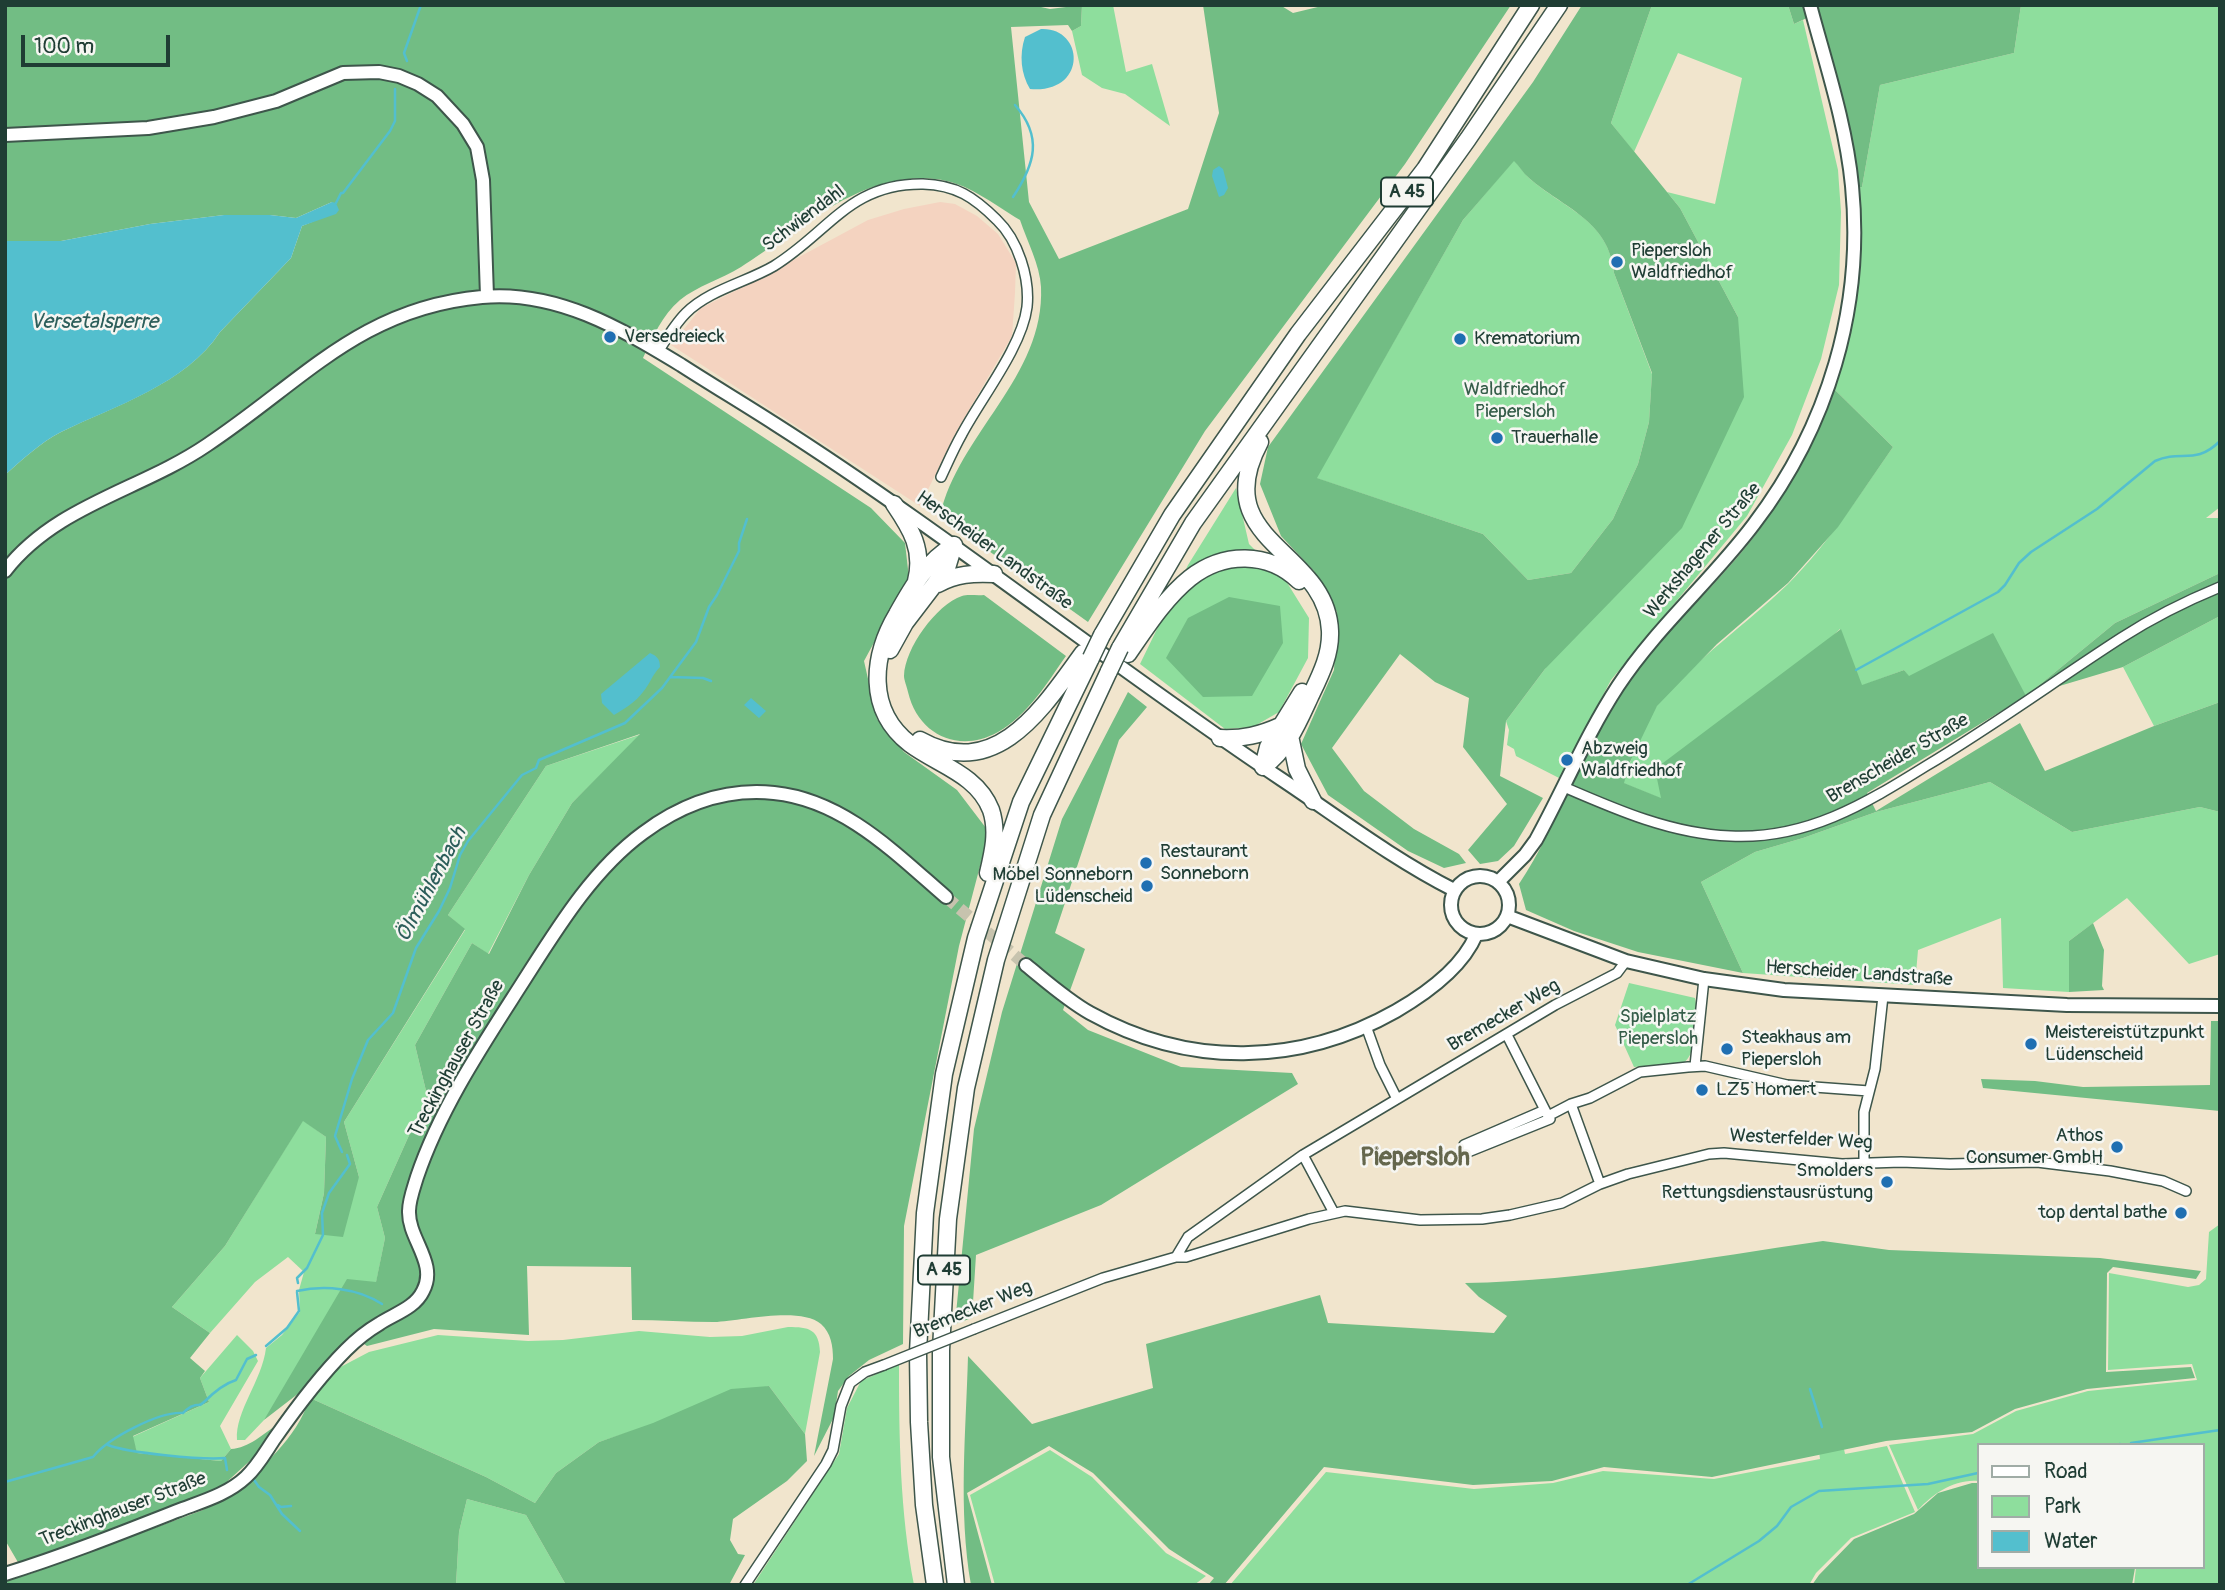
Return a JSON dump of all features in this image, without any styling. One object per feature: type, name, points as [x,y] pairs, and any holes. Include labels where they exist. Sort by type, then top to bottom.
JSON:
[{"type":"highway","name":"A 45","points":[[935,1585],[924,1505],[919,1422],[920,1283],[925,1213],[940,1097],[959,1006],[976,938],[1021,802],[1087,655],[1172,515],[1298,334],[1425,169],[1531,5]]},
{"type":"highway","name":"A 45","points":[[956,1585],[941,1457],[940,1416],[943,1284],[956,1153],[966,1088],[996,960],[1042,815],[1100,690],[1193,523],[1468,139],[1559,5]]},
{"type":"highway","points":[[1220,738],[1239,739],[1285,731],[1321,676],[1327,658],[1330,629],[1326,610],[1313,583],[1258,526],[1251,514],[1246,486],[1247,471],[1252,458],[1290,388]]},
{"type":"highway","points":[[894,504],[917,543],[919,569],[916,581]]},
{"type":"highway","points":[[954,545],[940,553],[916,581],[881,645],[876,673],[877,689],[884,713],[901,736],[970,782],[990,808],[995,833],[976,938]]},
{"type":"highway","points":[[954,545],[947,568],[896,637],[887,658],[887,692],[895,713],[909,731],[930,746],[957,753],[986,749],[1009,738],[1032,719],[1087,655]]},
{"type":"highway","points":[[1124,651],[1177,589],[1203,569],[1246,557],[1275,564],[1290,573],[1308,593],[1319,616],[1321,644],[1313,671],[1285,731],[1278,757],[1263,767]]},
{"type":"highway","points":[[932,587],[951,577],[967,573],[993,574]]},
{"type":"highway","points":[[1285,731],[1297,769],[1313,801]]},
{"type":"main road","name":"Werkshagener Straße","points":[[1498,882],[1536,840],[1597,722],[1619,686],[1641,656],[1754,525],[1777,492],[1801,453],[1832,376],[1849,306],[1854,250],[1854,207],[1843,132],[1810,5]]},
{"type":"main road","points":[[5,135],[148,128],[214,117],[275,101],[343,73],[379,72],[399,76],[437,96],[463,124],[477,147],[483,180],[486,296]]},
{"type":"main road","name":"Herscheider Landstraße","points":[[5,571],[27,546],[63,519],[167,471],[209,444],[328,355],[366,331],[424,306],[486,296],[536,299],[575,309],[619,329],[830,459],[954,545],[1220,738],[1389,854],[1454,890]]},
{"type":"main road","name":"Treckinghauser Straße","points":[[5,1574],[131,1529],[231,1489],[254,1469],[289,1418],[348,1348],[375,1326],[416,1302],[424,1290],[428,1274],[409,1210],[416,1179],[437,1129],[463,1080],[553,936],[591,885],[620,852],[643,832],[678,810],[706,799],[733,793],[791,796],[830,810],[870,833],[946,897]]},
{"type":"main road","points":[[1476,876],[1498,882],[1508,898],[1507,916],[1501,926],[1476,935],[1462,929],[1452,917],[1450,903],[1454,890],[1463,881],[1476,876]]},
{"type":"main road","name":"Herscheider Landstraße","points":[[1507,916],[1626,961],[1704,979],[1784,990],[2067,1005],[2220,1006]]},
{"type":"main road","points":[[1027,965],[1065,997],[1091,1014],[1143,1038],[1174,1047],[1247,1053],[1287,1051],[1327,1041],[1366,1026],[1409,1003],[1440,980],[1467,953],[1476,935]]},
{"type":"street","name":"Schwiendahl","points":[[658,352],[686,312],[776,265],[870,192],[911,184],[954,188],[979,203],[1001,224],[1021,258],[1027,308],[1019,335],[961,434],[941,477]]},
{"type":"street","name":"Brenscheider Straße","points":[[1564,787],[1647,820],[1695,833],[1749,836],[1812,825],[1845,813],[1871,799],[2001,720],[2123,636],[2161,614],[2220,587]]},
{"type":"street","name":"Bremecker Weg","points":[[745,1585],[826,1464],[850,1382],[865,1372],[1103,1278],[1176,1257],[1188,1237],[1303,1155],[1555,1005],[1617,973],[1626,961]]},
{"type":"street","points":[[1695,1066],[1704,979]]},
{"type":"street","points":[[1864,1163],[1864,1112],[1875,1069],[1883,996]]},
{"type":"street","points":[[1366,1026],[1396,1099]]},
{"type":"street","points":[[1507,1035],[1531,1081],[1547,1113],[1550,1119],[1468,1152],[1464,1144],[1547,1113],[1571,1104],[1590,1098],[1640,1072],[1695,1066],[1778,1083],[1869,1090]]},
{"type":"street","points":[[1571,1104],[1600,1184]]},
{"type":"street","name":"Westerfelder Weg","points":[[1176,1257],[1186,1257],[1334,1213],[1354,1212],[1420,1220],[1482,1219],[1562,1203],[1600,1184],[1628,1174],[1717,1153],[1842,1164],[2037,1162],[2162,1181],[2186,1191]]},
{"type":"street","points":[[1303,1155],[1334,1213]]},
{"type":"shaded area","points":[[940,202],[955,204],[977,216],[998,234],[1016,263],[1015,293],[1012,336],[955,434],[920,506],[671,345],[701,308],[868,220]]},
{"type":"green space","points":[[5,5],[1032,5],[1050,9],[1082,5],[1081,26],[1072,31],[1068,25],[1011,27],[1029,202],[1059,259],[1188,209],[1219,113],[1203,5],[1280,5],[1293,13],[1326,5],[1511,5],[1405,164],[1205,431],[1088,622],[940,516],[950,486],[964,458],[1016,377],[1039,319],[1040,279],[1020,220],[979,195],[947,181],[908,179],[881,184],[832,206],[741,267],[687,295],[668,312],[650,342],[643,358],[871,508],[905,543],[909,578],[864,661],[877,719],[904,752],[957,790],[989,832],[959,946],[904,1226],[903,1344],[869,1360],[849,1376],[838,1391],[834,1417],[814,1456],[833,1359],[831,1340],[821,1324],[799,1316],[785,1315],[714,1322],[632,1320],[631,1267],[527,1266],[529,1335],[434,1329],[367,1346],[353,1336],[299,1393],[264,1420],[347,1279],[376,1282],[385,1238],[377,1207],[427,1095],[415,1045],[472,943],[489,954],[529,875],[572,803],[640,734],[546,766],[448,915],[465,929],[344,1122],[359,1177],[343,1237],[315,1234],[324,1193],[326,1137],[303,1121],[225,1246],[172,1307],[210,1333],[190,1358],[205,1371],[200,1378],[209,1402],[133,1436],[137,1453],[221,1461],[231,1449],[250,1443],[278,1424],[253,1458],[219,1489],[19,1564],[5,1540],[5,475],[53,436],[148,392],[188,366],[291,258],[302,226],[324,217],[332,202],[296,218],[224,215],[150,224],[61,241],[5,241]]},
{"type":"green space","points":[[1082,5],[1113,5],[1126,72],[1152,64],[1170,126],[1125,94],[1102,88],[1082,75],[1072,31],[1081,26]]},
{"type":"green space","points":[[1582,5],[1652,5],[1611,123],[1680,208],[1738,317],[1744,397],[1682,528],[1545,669],[1506,721],[1500,776],[1543,798],[1514,846],[1498,861],[1480,864],[1468,850],[1507,804],[1463,747],[1469,698],[1435,682],[1400,654],[1332,748],[1364,791],[1414,829],[1459,854],[1466,863],[1444,868],[1408,851],[1328,795],[1301,744],[1334,670],[1337,612],[1314,571],[1281,536],[1260,484],[1268,447],[1533,82]],"holes":[[[1514,161],[1542,189],[1582,217],[1603,240],[1652,373],[1649,422],[1638,464],[1613,519],[1571,573],[1528,580],[1483,534],[1317,478],[1463,220]]]},
{"type":"green space","points":[[1652,5],[1788,5],[1794,24],[1803,20],[1838,170],[1841,212],[1839,285],[1821,359],[1792,435],[1747,516],[1611,680],[1559,778],[1516,756],[1514,749],[1507,745],[1509,730],[1506,721],[1545,669],[1738,317],[1680,208],[1667,192],[1715,204],[1742,78],[1678,53],[1634,152],[1611,123]]},
{"type":"green space","points":[[1788,5],[2021,5],[2014,53],[1880,85],[1862,187],[1854,188],[1809,17],[1794,24]]},
{"type":"green space","points":[[2021,5],[2220,5],[2220,507],[2206,518],[2220,518],[2220,573],[2115,623],[2026,696],[1908,676],[1904,670],[1861,686],[1840,629],[1662,799],[1623,783],[1643,731],[1658,704],[1688,672],[1772,599],[1803,568],[1843,518],[1893,447],[1833,388],[1846,340],[1854,188],[1862,187],[1880,85],[2014,53]]},
{"type":"green space","name":"Waldfriedhof Piepersloh","points":[[1514,160],[1528,177],[1594,227],[1603,240],[1652,374],[1649,422],[1638,464],[1613,519],[1571,573],[1528,580],[1483,534],[1316,478],[1463,220]]},
{"type":"green space","points":[[1833,388],[1893,447],[1838,527],[1788,583],[1717,644],[1657,706],[1630,762],[1624,783],[1661,798],[1655,769],[1841,629],[1862,685],[1904,670],[1909,676],[1993,633],[2026,696],[1867,793],[1876,811],[2020,723],[2045,771],[2220,702],[2220,812],[2200,807],[2072,832],[1990,782],[1876,812],[1755,852],[1701,882],[1743,973],[1638,952],[1574,931],[1526,910],[1519,884],[1546,837],[1606,714],[1652,651],[1737,558],[1766,521],[1799,466]]},
{"type":"green space","points":[[1236,488],[1249,544],[1286,581],[1309,618],[1308,658],[1279,712],[1253,727],[1225,729],[1140,664],[1188,565]]},
{"type":"green space","points":[[2220,573],[2220,616],[2123,667],[2026,696],[2115,623]]},
{"type":"green space","points":[[984,595],[1066,656],[1036,698],[1009,725],[983,738],[955,740],[931,729],[913,707],[904,676],[906,665],[916,641],[942,608],[962,596]]},
{"type":"green space","points":[[1229,597],[1280,606],[1283,643],[1252,696],[1203,697],[1166,658],[1188,618]]},
{"type":"green space","points":[[2220,616],[2220,702],[2154,726],[2123,667]]},
{"type":"green space","points":[[1128,692],[1147,707],[1119,740],[1055,933],[1085,949],[1063,1010],[1088,1030],[1181,1067],[1292,1073],[1298,1084],[1101,1205],[976,1255],[972,1318],[955,1324],[974,1129],[1002,1012],[1062,819]]},
{"type":"green space","points":[[642,734],[572,803],[529,875],[488,954],[472,943],[415,1045],[427,1095],[377,1207],[385,1238],[376,1283],[264,1420],[245,1440],[237,1440],[240,1418],[260,1372],[266,1348],[282,1335],[300,1312],[299,1290],[304,1272],[288,1257],[255,1282],[210,1333],[172,1307],[225,1246],[303,1120],[326,1137],[324,1193],[315,1234],[359,1177],[344,1122],[465,930],[448,915],[546,766]]},
{"type":"green space","points":[[1990,782],[2072,832],[2200,807],[2220,812],[2220,954],[2189,964],[2127,898],[2069,941],[2069,992],[2003,988],[2001,918],[1918,950],[1915,985],[1743,973],[1701,882],[1755,852],[1876,812]]},
{"type":"green space","points":[[2093,923],[2104,950],[2104,990],[2069,992],[2069,941]]},
{"type":"green space","name":"Spielplatz Piepersloh","points":[[1629,983],[1695,998],[1697,1023],[1694,1043],[1688,1059],[1683,1063],[1634,1067],[1615,1025]]},
{"type":"green space","points":[[2211,1021],[2220,1021],[2220,1111],[1983,1088],[1981,1079],[2035,1081],[2083,1087],[2210,1085]]},
{"type":"green space","points":[[2220,1224],[2220,1583],[2134,1585],[2136,1569],[2204,1569],[2204,1443],[1976,1443],[1976,1481],[1952,1485],[1930,1498],[1918,1510],[1889,1445],[1973,1434],[2016,1411],[2088,1391],[2197,1380],[2192,1364],[2108,1370],[2109,1273],[2188,1287],[2199,1285],[2206,1279],[2209,1232]]},
{"type":"green space","points":[[1823,1241],[1889,1250],[2100,1258],[2201,1271],[2196,1279],[2113,1267],[2107,1273],[2106,1372],[2191,1367],[2195,1378],[2087,1389],[2015,1409],[1972,1432],[1886,1441],[1712,1477],[1604,1467],[1552,1481],[1473,1485],[1324,1467],[1224,1585],[1208,1585],[1214,1578],[1169,1549],[1093,1473],[1049,1446],[967,1493],[992,1585],[971,1585],[964,1500],[968,1356],[1032,1424],[1153,1388],[1146,1344],[1320,1295],[1328,1323],[1494,1333],[1507,1316],[1479,1297],[1465,1283],[1600,1273]]},
{"type":"green space","points":[[788,1327],[811,1331],[818,1338],[819,1344],[820,1352],[805,1434],[769,1386],[599,1442],[556,1473],[535,1503],[486,1477],[310,1398],[333,1371],[369,1352],[438,1335],[528,1341],[563,1340],[639,1331],[710,1337],[742,1336]]},
{"type":"green space","points":[[237,1335],[253,1351],[258,1361],[220,1426],[231,1449],[221,1461],[137,1453],[132,1437],[209,1402],[200,1378]]},
{"type":"green space","points":[[899,1364],[903,1503],[914,1585],[753,1585],[839,1454],[847,1408],[861,1381]]},
{"type":"green space","points":[[769,1386],[805,1434],[807,1461],[787,1481],[733,1519],[730,1540],[738,1554],[745,1555],[729,1585],[566,1585],[526,1515],[467,1499],[459,1532],[456,1585],[5,1585],[5,1580],[30,1574],[203,1510],[242,1484],[277,1452],[298,1424],[310,1398],[486,1477],[535,1503],[556,1473],[599,1442],[653,1423],[731,1389]]},
{"type":"green space","points":[[1843,1444],[1845,1454],[1887,1446],[1915,1512],[1851,1538],[1816,1573],[1809,1585],[1230,1585],[1326,1472],[1474,1489],[1553,1483],[1603,1471],[1714,1479],[1820,1459],[1819,1451]]},
{"type":"green space","points":[[1050,1450],[1092,1477],[1166,1553],[1206,1576],[1194,1585],[995,1585],[970,1495]]},
{"type":"green space","points":[[1976,1483],[1976,1569],[2135,1569],[2132,1585],[1812,1585],[1854,1539],[1914,1514],[1938,1493]]},
{"type":"green space","points":[[467,1499],[526,1515],[566,1585],[456,1585],[459,1532]]},
{"type":"water","points":[[1041,29],[1056,31],[1066,38],[1072,48],[1074,60],[1071,72],[1062,81],[1049,88],[1030,89],[1022,64],[1023,44],[1025,37]]},
{"type":"water","points":[[1219,166],[1223,169],[1228,188],[1224,195],[1219,197],[1212,176],[1213,170]]},
{"type":"water","name":"Versetalsperre","points":[[332,202],[336,203],[339,210],[336,214],[302,226],[291,258],[188,366],[148,392],[53,436],[5,475],[5,241],[61,241],[150,224],[224,215],[296,218]]},
{"type":"water","points":[[650,653],[658,658],[660,667],[640,696],[614,715],[602,703],[601,694]]},
{"type":"water","points":[[751,698],[766,711],[759,718],[744,705]]},
{"type":"waterway","points":[[407,61],[404,53],[421,5]]},
{"type":"waterway","points":[[336,203],[390,131],[395,121],[395,89]]},
{"type":"waterway","name":"Ölmühlenbach","points":[[1013,197],[1027,173],[1033,151],[1030,128],[1015,105]]},
{"type":"waterway","points":[[1856,670],[1998,592],[2019,563],[2031,552],[2097,509],[2155,461],[2203,453],[2220,441]]},
{"type":"waterway","name":"Ölmühlenbach","points":[[342,1152],[335,1136],[352,1079],[368,1040],[393,1013],[416,948],[439,911],[468,841],[522,775],[536,768],[539,760],[625,723],[662,688],[696,642],[709,607],[739,551],[747,519]]},
{"type":"waterway","points":[[670,677],[703,678],[711,681]]},
{"type":"waterway","name":"Ölmühlenbach","points":[[298,1283],[297,1278],[307,1268],[323,1235],[322,1213],[329,1193],[350,1164],[347,1155]]},
{"type":"waterway","points":[[297,1291],[341,1289],[362,1294],[382,1304]]},
{"type":"waterway","name":"Ölmühlenbach","points":[[266,1346],[287,1328],[299,1311],[297,1292]]},
{"type":"waterway","name":"Ölmühlenbach","points":[[5,1482],[93,1457],[110,1442],[135,1427],[161,1416],[183,1413],[190,1407],[201,1405],[218,1389],[236,1380],[247,1359],[256,1355]]},
{"type":"waterway","points":[[1810,1389],[1822,1427]]},
{"type":"waterway","points":[[2131,1443],[2220,1430]]},
{"type":"waterway","points":[[108,1445],[165,1455],[225,1458],[227,1470]]},
{"type":"waterway","points":[[1687,1585],[1759,1541],[1777,1526],[1791,1507],[1819,1491],[1928,1484],[1976,1473]]},
{"type":"waterway","points":[[252,1477],[259,1487],[270,1495],[282,1514],[300,1531]]},
{"type":"waterway","points":[[278,1505],[291,1506]]},
{"type":"tunnel","points":[[946,897],[1026,965]]},
{"type":"place","name":"Piepersloh Waldfriedhof","points":[[1617,262]]},
{"type":"place","name":"Versedreieck","points":[[610,337]]},
{"type":"place","name":"Krematorium","points":[[1460,339]]},
{"type":"place","name":"Trauerhalle","points":[[1497,438]]},
{"type":"place","name":"Abzweig Waldfriedhof","points":[[1567,760]]},
{"type":"place","name":"Restaurant Sonneborn","points":[[1146,863]]},
{"type":"place","name":"Möbel Sonneborn Lüdenscheid","points":[[1147,886]]},
{"type":"place","name":"Meistereistützpunkt Lüdenscheid","points":[[2031,1044]]},
{"type":"place","name":"Steakhaus am Piepersloh","points":[[1727,1049]]},
{"type":"place","name":"LZ5 Homert","points":[[1702,1090]]},
{"type":"place","name":"Athos Consumer GmbH","points":[[2117,1147]]},
{"type":"place","name":"Smolders Rettungsdienstausrüstung","points":[[1887,1182]]},
{"type":"place","name":"top dental bathe","points":[[2181,1213]]},
{"type":"district","name":"Piepersloh","points":[[1415,1158]]}]
